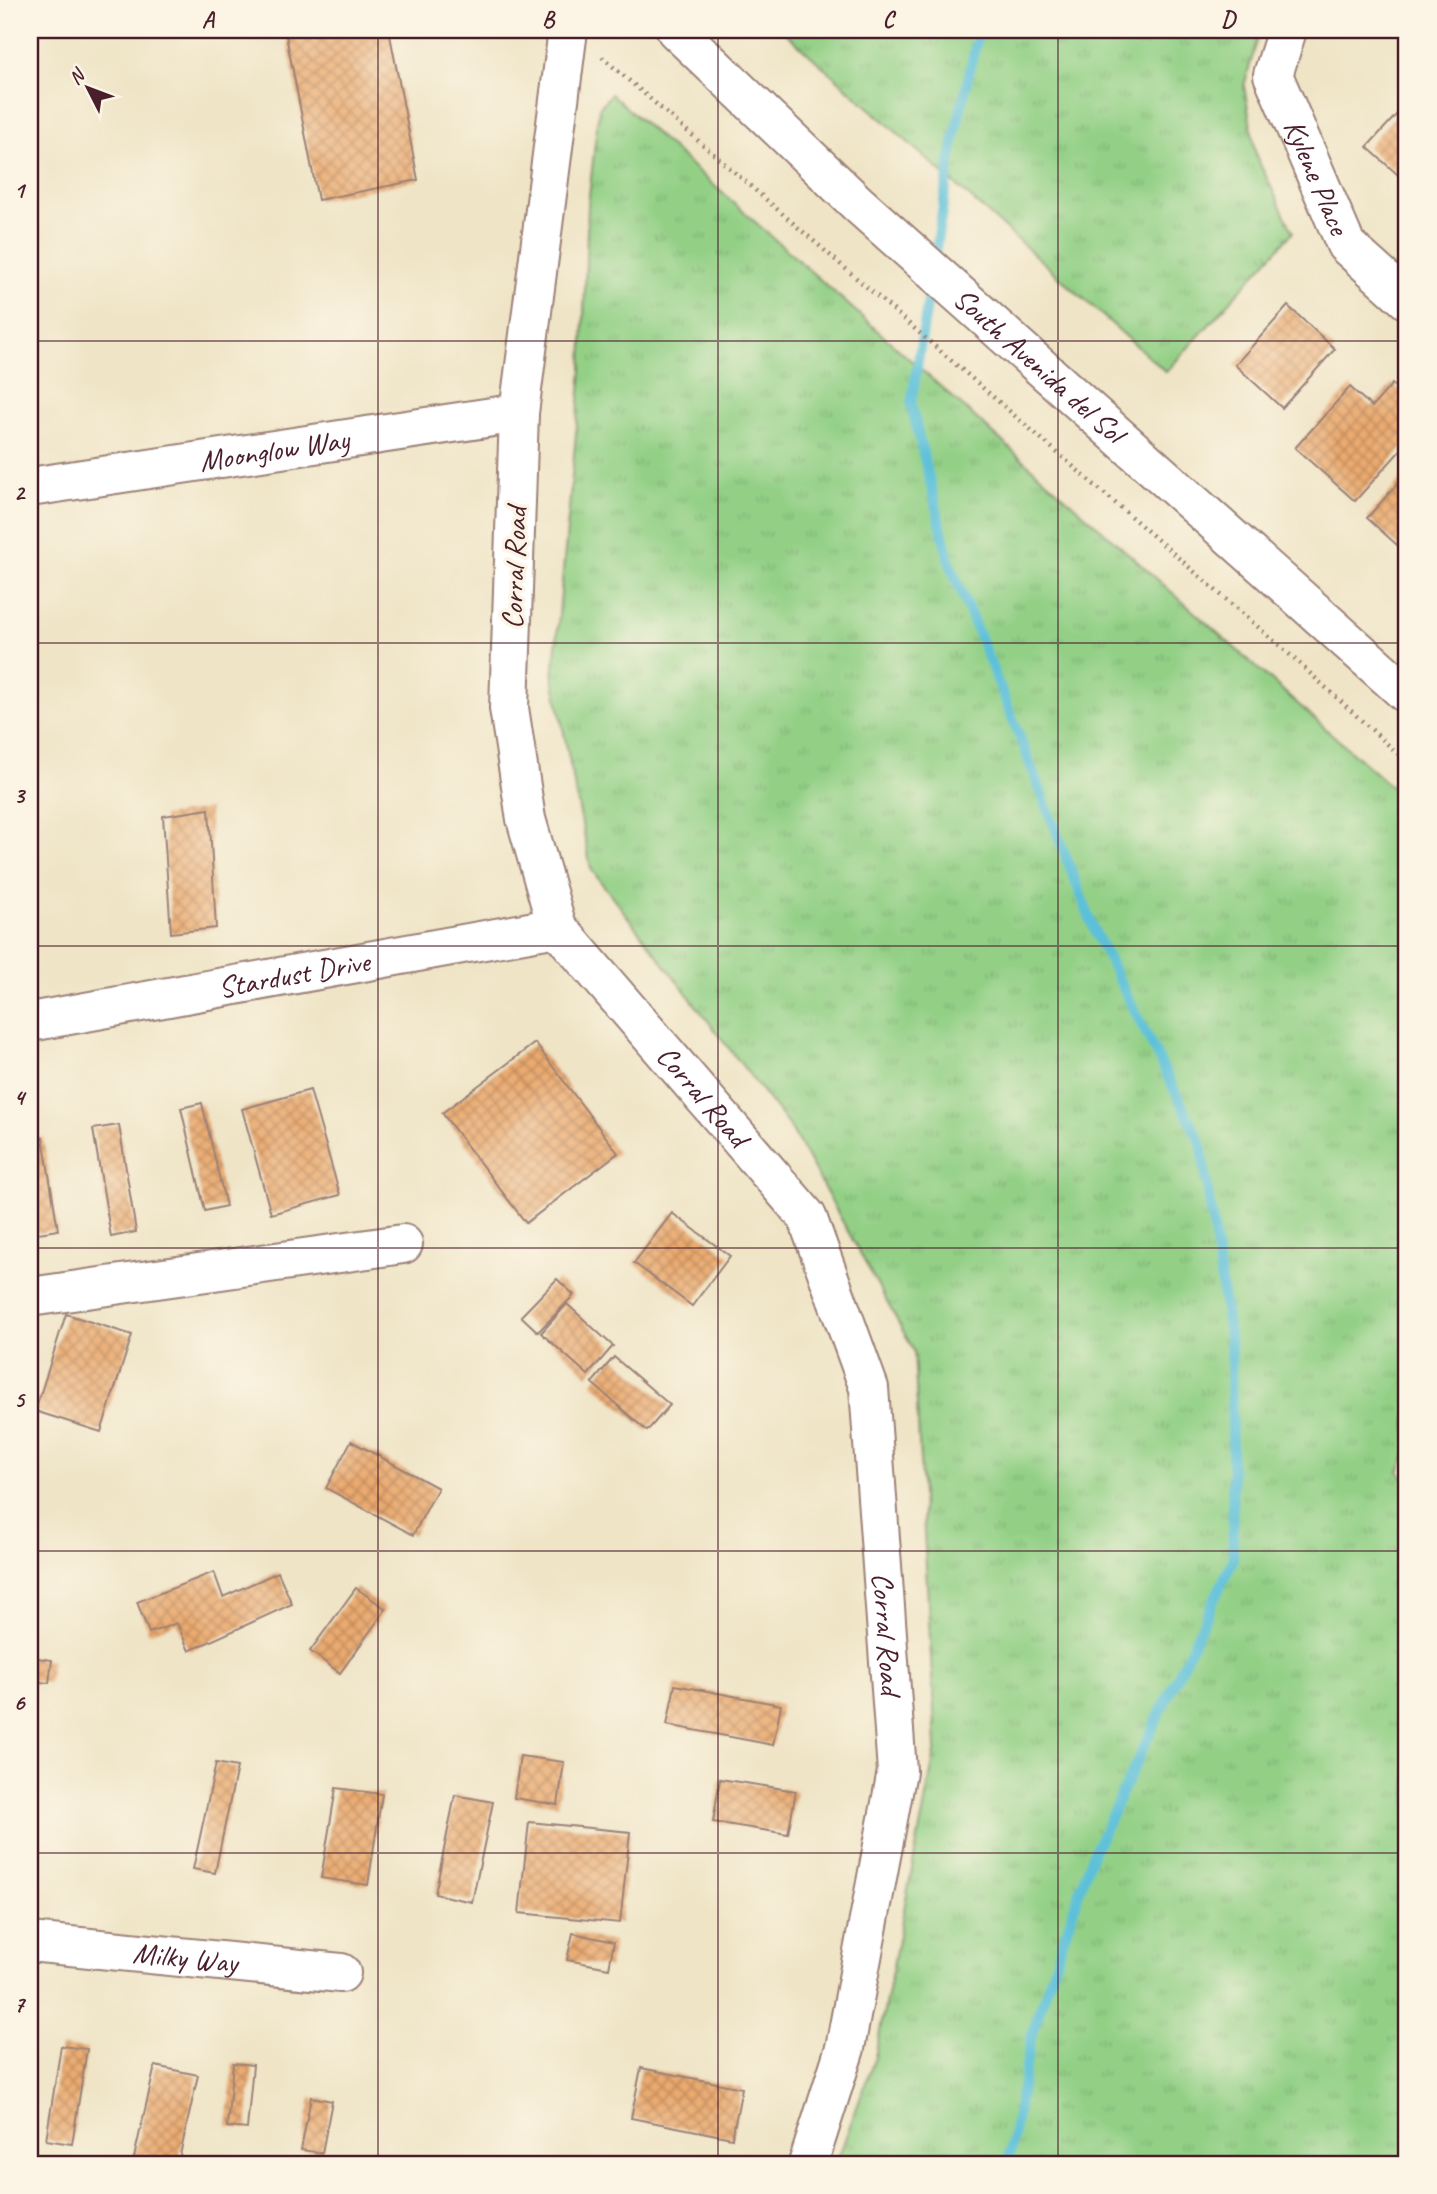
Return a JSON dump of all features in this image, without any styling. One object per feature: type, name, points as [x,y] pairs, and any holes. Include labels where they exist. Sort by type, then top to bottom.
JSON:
[{"type":"street","name":"South Avenida del Sol","points":[[676,30],[858,204],[1407,694]]},
{"type":"street","name":"Kylene Place","points":[[1287,30],[1273,75],[1346,245],[1407,300]]},
{"type":"street","name":"Corral Road","points":[[580,39],[519,413],[509,708],[526,819],[557,927],[807,1217],[869,1388],[897,1771],[845,2048],[808,2164]]},
{"type":"street","name":"Moonglow Way","points":[[30,487],[519,413]]},
{"type":"street","name":"Stardust Drive","points":[[30,1022],[557,927]]},
{"type":"street","points":[[30,1297],[403,1244]]},
{"type":"street","name":"Milky Way","points":[[30,1942],[341,1973]]},
{"type":"path","points":[[580,39],[1278,644],[1407,762]]},
{"type":"green space","points":[[782,30],[1260,30],[1244,86],[1256,156],[1293,232],[1166,372]]},
{"type":"green space","points":[[611,94],[1407,801],[1407,1454],[1399,1471],[1407,1482],[1407,2164],[836,2164],[875,2057],[936,1747],[914,1351],[792,1130],[591,869],[553,678],[582,370],[588,205],[599,108]]},
{"type":"building","points":[[285,30],[389,30],[418,180],[318,200]]},
{"type":"building","points":[[1407,103],[1407,183],[1367,147]]},
{"type":"building","points":[[1288,306],[1335,349],[1282,408],[1235,365]]},
{"type":"building","points":[[1392,384],[1407,398],[1407,443],[1355,501],[1295,448],[1350,387],[1372,407]]},
{"type":"building","points":[[1407,473],[1407,554],[1367,518]]},
{"type":"building","points":[[30,653],[33,681],[30,682]]},
{"type":"building","points":[[209,809],[216,928],[171,933],[163,816]]},
{"type":"building","points":[[535,1043],[618,1153],[526,1223],[442,1113]]},
{"type":"building","points":[[310,1090],[340,1195],[271,1214],[242,1109]]},
{"type":"building","points":[[202,1103],[226,1206],[205,1211],[181,1108]]},
{"type":"building","points":[[119,1125],[136,1232],[111,1237],[93,1129]]},
{"type":"building","points":[[43,1137],[58,1230],[32,1234],[30,1139]]},
{"type":"building","points":[[672,1213],[730,1256],[692,1306],[634,1263]]},
{"type":"building","points":[[557,1279],[574,1295],[538,1332],[521,1316]]},
{"type":"building","points":[[567,1304],[613,1346],[588,1375],[541,1333]]},
{"type":"building","points":[[66,1314],[132,1335],[101,1432],[35,1411]]},
{"type":"building","points":[[614,1357],[670,1405],[647,1431],[592,1383]]},
{"type":"building","points":[[351,1441],[438,1488],[413,1535],[326,1488]]},
{"type":"building","points":[[214,1572],[223,1597],[278,1572],[292,1604],[189,1651],[177,1623],[149,1633],[137,1602]]},
{"type":"building","points":[[356,1588],[386,1609],[340,1673],[310,1651]]},
{"type":"building","points":[[30,1657],[52,1660],[49,1683],[30,1681]]},
{"type":"building","points":[[675,1685],[781,1705],[773,1745],[667,1725]]},
{"type":"building","points":[[520,1756],[564,1762],[558,1805],[514,1798]]},
{"type":"building","points":[[216,1763],[237,1767],[215,1873],[193,1869]]},
{"type":"building","points":[[720,1779],[796,1791],[788,1834],[713,1822]]},
{"type":"building","points":[[336,1788],[382,1794],[368,1885],[321,1878]]},
{"type":"building","points":[[455,1795],[493,1802],[472,1902],[435,1894]]},
{"type":"building","points":[[529,1822],[630,1832],[620,1923],[519,1913]]},
{"type":"building","points":[[573,1933],[614,1942],[609,1968],[567,1960]]},
{"type":"building","points":[[61,2046],[87,2049],[72,2144],[46,2140]]},
{"type":"building","points":[[233,2063],[253,2065],[247,2129],[227,2127]]},
{"type":"building","points":[[155,2066],[198,2075],[178,2164],[133,2162]]},
{"type":"building","points":[[641,2068],[742,2088],[732,2138],[631,2118]]},
{"type":"building","points":[[311,2097],[332,2101],[322,2153],[301,2150]]},
{"type":"waterway","points":[[934,261],[954,139],[979,30]]},
{"type":"waterway","points":[[931,281],[911,404],[950,564],[1095,932],[1201,1143],[1231,1349],[1233,1560],[1090,1860],[1032,2033],[1008,2164]]}]
